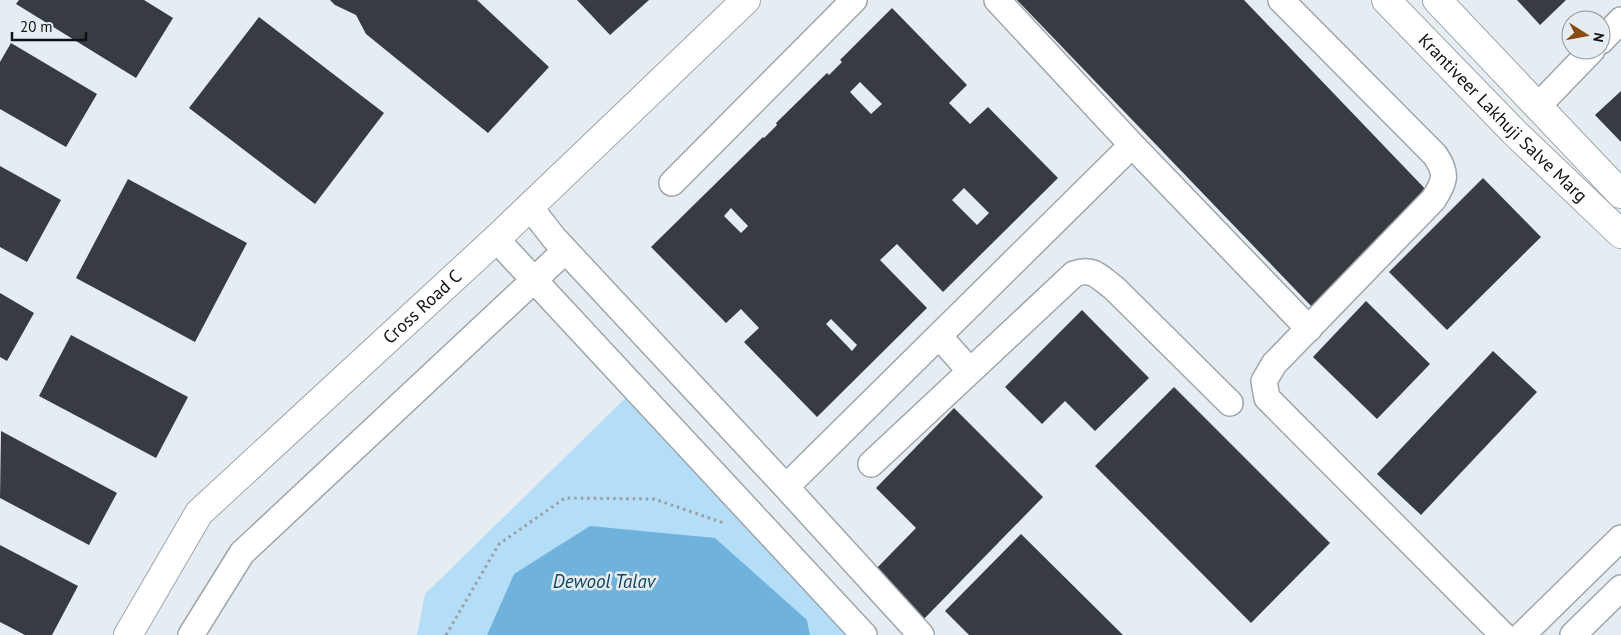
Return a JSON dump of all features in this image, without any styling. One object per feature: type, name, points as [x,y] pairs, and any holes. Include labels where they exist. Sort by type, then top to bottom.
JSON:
[{"type":"main road","name":"Cross Road C","points":[[128,635],[199,513],[496,239],[746,0]]},
{"type":"main road","name":"Krantiveer Lakhuji Salve Marg","points":[[1386,0],[1514,132],[1621,234]]},
{"type":"main road","name":"Krantiveer Lakhuji Salve Marg","points":[[1437,0],[1621,194]]},
{"type":"street","points":[[672,184],[854,0]]},
{"type":"street","points":[[997,0],[1132,145],[1309,329]]},
{"type":"street","points":[[1281,0],[1436,155],[1444,172],[1443,184],[1432,200],[1274,364],[1264,381],[1268,398],[1503,635]]},
{"type":"street","points":[[1611,30],[1621,20]]},
{"type":"street","points":[[1537,107],[1582,60]]},
{"type":"street","points":[[786,487],[1132,145]]},
{"type":"street","points":[[529,206],[566,251],[921,635]]},
{"type":"street","points":[[496,239],[864,635]]},
{"type":"street","points":[[191,635],[242,553],[566,251]]},
{"type":"street","points":[[871,464],[1074,274],[1084,270],[1094,273],[1114,288],[1230,403]]},
{"type":"street","points":[[938,336],[970,371]]},
{"type":"street","points":[[1522,635],[1621,538]]},
{"type":"street","points":[[1573,635],[1621,588]]},
{"type":"path","points":[[446,635],[499,544],[565,498],[654,499],[728,524]]},
{"type":"shaded area","points":[[644,380],[877,635],[810,635],[807,620],[514,574],[487,635],[417,635],[425,594]]},
{"type":"water","name":"Dewool Talav","points":[[590,526],[715,538],[807,620],[810,635],[487,635],[514,574]]},
{"type":"building","points":[[19,0],[144,0],[173,18],[136,78],[16,4]]},
{"type":"building","points":[[330,0],[477,0],[549,67],[488,133],[366,34],[356,15],[335,5]]},
{"type":"building","points":[[577,0],[649,0],[610,35]]},
{"type":"building","points":[[1017,0],[1244,0],[1430,194],[1313,308]]},
{"type":"building","points":[[1517,0],[1566,0],[1540,25]]},
{"type":"building","points":[[892,8],[967,85],[949,103],[970,124],[988,107],[1058,178],[943,292],[897,244],[880,260],[927,308],[817,417],[744,342],[759,328],[741,309],[726,323],[651,247],[764,138],[777,125],[776,123],[827,73],[829,75],[842,62],[840,60]],"holes":[[[860,82],[882,104],[871,114],[850,92]],[[964,188],[989,213],[977,225],[952,200]],[[731,208],[748,226],[741,233],[724,216]],[[831,319],[857,345],[852,351],[826,324]]]},
{"type":"building","points":[[259,17],[384,113],[315,204],[189,108]]},
{"type":"building","points":[[11,43],[97,94],[66,147],[0,109],[0,62]]},
{"type":"building","points":[[1621,91],[1621,142],[1595,115]]},
{"type":"building","points":[[0,166],[61,200],[27,262],[0,247]]},
{"type":"building","points":[[1483,178],[1541,237],[1447,330],[1389,272]]},
{"type":"building","points":[[128,179],[247,243],[195,342],[76,278]]},
{"type":"building","points":[[0,293],[34,313],[7,361],[0,357]]},
{"type":"building","points":[[1366,301],[1430,364],[1377,419],[1313,357]]},
{"type":"building","points":[[1082,310],[1149,378],[1095,431],[1065,401],[1042,424],[1005,387]]},
{"type":"building","points":[[71,335],[188,397],[156,458],[39,396]]},
{"type":"building","points":[[1493,351],[1537,392],[1421,515],[1377,474]]},
{"type":"building","points":[[1174,387],[1330,543],[1251,623],[1095,466]]},
{"type":"building","points":[[954,408],[1043,497],[922,621],[873,572],[916,528],[876,488]]},
{"type":"building","points":[[1,431],[117,493],[89,545],[0,498]]},
{"type":"building","points":[[1021,534],[1123,635],[969,635],[945,611]]},
{"type":"building","points":[[0,545],[78,586],[52,635],[25,635],[0,622]]}]
